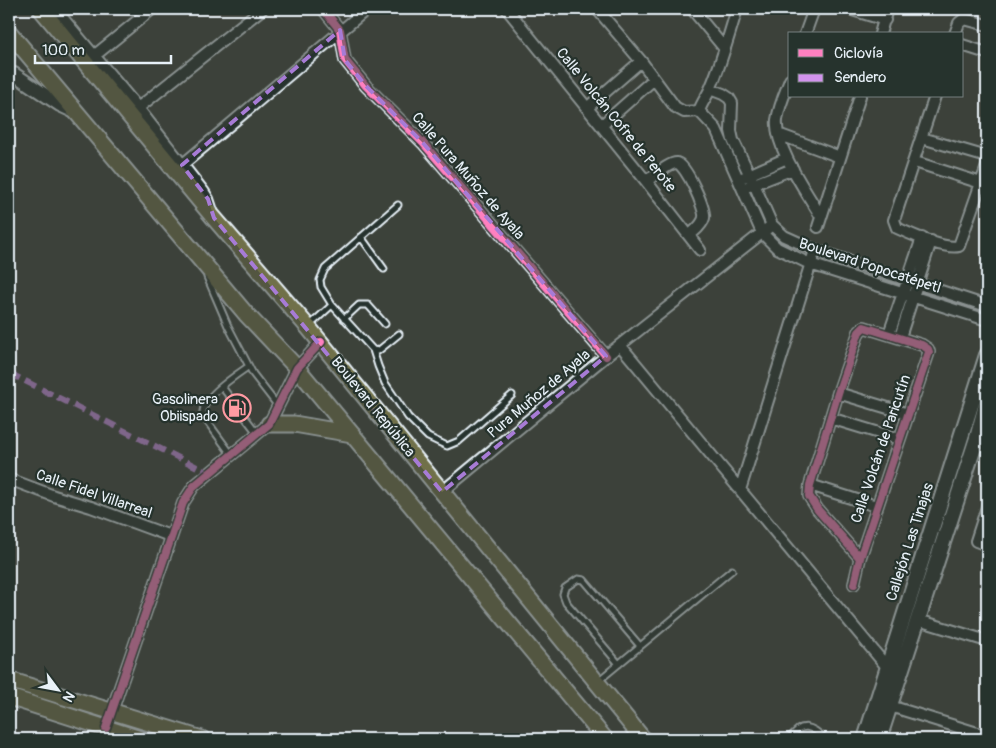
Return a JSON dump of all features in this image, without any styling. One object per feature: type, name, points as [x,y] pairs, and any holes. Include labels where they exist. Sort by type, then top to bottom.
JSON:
[{"type":"main road","name":"Boulevard República","points":[[41,9],[214,218],[321,342],[643,739]]},
{"type":"main road","points":[[9,32],[246,314],[297,368],[605,739]]},
{"type":"main road","name":"Callejón Las Tinajas","points":[[865,739],[987,355]]},
{"type":"main road","name":"Callejón Las Tinajas","points":[[879,739],[918,620],[982,440],[987,401]]},
{"type":"main road","points":[[263,429],[294,424],[352,434]]},
{"type":"main road","points":[[9,680],[202,739]]},
{"type":"main road","points":[[9,697],[140,739]]},
{"type":"street","points":[[55,9],[138,108],[208,199],[214,218]]},
{"type":"street","points":[[94,56],[152,9]]},
{"type":"street","points":[[138,108],[262,9]]},
{"type":"street","name":"Calle Pura Muñoz de Ayala","points":[[323,9],[340,30],[345,60],[366,86],[423,143],[606,356]]},
{"type":"street","points":[[182,165],[366,9]]},
{"type":"street","name":"Calle Volcán Cofre de Perote","points":[[507,9],[602,125],[700,250]]},
{"type":"street","points":[[597,9],[641,61],[675,107],[684,112],[699,111],[725,50],[737,9]]},
{"type":"street","points":[[692,9],[725,50]]},
{"type":"street","points":[[807,32],[814,9]]},
{"type":"street","points":[[849,9],[884,20]]},
{"type":"street","points":[[881,32],[887,9]]},
{"type":"street","points":[[956,32],[962,20],[967,19],[987,25]]},
{"type":"street","points":[[964,46],[987,53]]},
{"type":"street","points":[[587,108],[641,61]]},
{"type":"street","points":[[10,73],[60,105],[77,113]]},
{"type":"street","points":[[602,125],[654,79]]},
{"type":"street","points":[[788,85],[779,110],[778,134],[787,158],[820,222],[859,98]]},
{"type":"street","points":[[710,89],[723,94],[732,103],[732,140],[752,179],[772,226]]},
{"type":"street","points":[[934,98],[915,162],[894,220],[897,228],[926,240],[956,248],[961,244],[987,166]]},
{"type":"street","name":"Boulevard Popocatépetl","points":[[699,111],[716,129],[762,233],[783,252],[810,264],[987,320]]},
{"type":"street","points":[[778,134],[840,157]]},
{"type":"street","points":[[922,138],[987,157]]},
{"type":"street","points":[[752,179],[787,158]]},
{"type":"street","points":[[915,162],[981,183]]},
{"type":"street","points":[[646,181],[671,164],[676,163],[687,172],[704,213],[701,224],[689,236]]},
{"type":"street","points":[[740,183],[793,169]]},
{"type":"street","name":"Pura Muñoz de Ayala","points":[[442,492],[606,356],[772,226]]},
{"type":"street","name":"Boulevard Popocatépetl","points":[[772,226],[784,236],[815,250],[987,306]]},
{"type":"street","points":[[889,334],[908,294],[926,240]]},
{"type":"street","points":[[740,490],[815,250]]},
{"type":"street","points":[[860,558],[818,510],[809,496],[810,485],[838,392],[859,332],[864,328],[900,337],[908,294]]},
{"type":"street","name":"Calle Volcán de Paricutín","points":[[854,584],[876,506],[928,352],[926,346],[900,337]]},
{"type":"street","points":[[106,728],[182,503],[194,486],[263,429],[297,368],[321,342]]},
{"type":"street","points":[[620,345],[888,668]]},
{"type":"street","points":[[838,392],[908,414]]},
{"type":"street","points":[[830,418],[899,439]]},
{"type":"street","name":"Calle Fidel Villarreal","points":[[9,479],[170,536]]},
{"type":"street","points":[[810,485],[876,506]]},
{"type":"street","points":[[987,507],[976,541],[987,545]]},
{"type":"street","points":[[918,620],[987,642]]},
{"type":"street","points":[[890,706],[987,736]]},
{"type":"lane","points":[[398,206],[361,237],[321,275],[321,287],[332,306],[373,350],[386,383],[408,417],[428,437],[447,446],[459,441],[512,395]]},
{"type":"lane","points":[[361,237],[384,269]]},
{"type":"lane","points":[[200,260],[228,326],[253,374],[277,406]]},
{"type":"lane","points":[[344,319],[359,305],[368,305],[385,324]]},
{"type":"lane","points":[[308,327],[332,306]]},
{"type":"lane","points":[[373,350],[378,351],[383,348],[399,334]]},
{"type":"lane","points":[[231,454],[202,412],[206,401],[249,366]]},
{"type":"lane","points":[[222,387],[263,429]]},
{"type":"lane","points":[[597,682],[732,570]]},
{"type":"lane","points":[[619,664],[566,602],[563,594],[566,588],[578,579],[584,580],[640,646]]},
{"type":"lane","points":[[790,739],[802,727],[817,730],[825,739]]},
{"type":"highlighted area","points":[[340,30],[345,60],[366,86],[423,143],[606,356],[442,492],[214,218],[208,199],[182,165]]},
{"type":"marked path","points":[[9,373],[209,473]]},
{"type":"cycle path","points":[[323,9],[340,30],[345,60],[366,86],[423,143],[606,356]]},
{"type":"cycle path","points":[[854,584],[860,558],[929,352],[922,345],[864,327],[859,332],[838,393],[810,485],[809,496],[818,510],[860,558]]},
{"type":"cycle path","points":[[106,728],[183,503],[194,486],[269,424],[297,368],[321,342]]},
{"type":"place","name":"Gasolinera Obiispado","points":[[237,408]]}]
